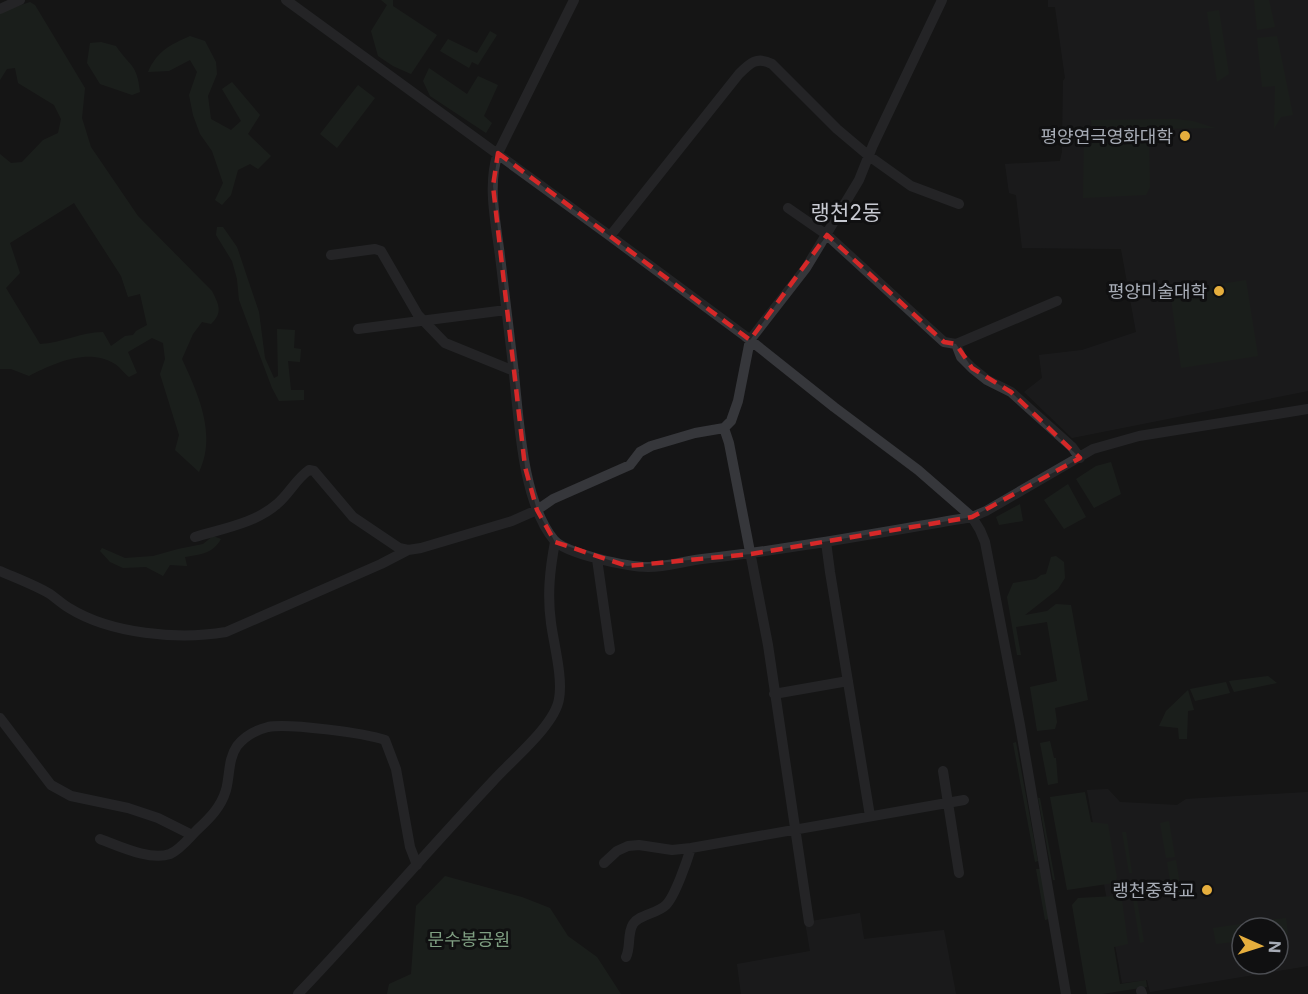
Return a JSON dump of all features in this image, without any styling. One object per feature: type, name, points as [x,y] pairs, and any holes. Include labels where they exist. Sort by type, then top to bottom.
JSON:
[{"type":"street","points":[[0,9],[20,0]]},
{"type":"street","points":[[286,0],[498,153],[750,340],[918,470],[972,517],[981,530],[987,553],[1020,725],[1066,994]]},
{"type":"street","points":[[574,0],[498,153],[494,167],[493,186],[525,467],[537,510],[555,542],[597,559],[627,566],[650,567],[751,554],[972,517],[1093,449],[1139,436],[1308,409]]},
{"type":"street","points":[[0,571],[49,594],[69,609],[110,626],[154,633],[207,635],[226,632],[408,550],[512,521],[537,510],[553,499],[630,465],[640,452],[651,446],[695,433],[724,428],[731,421],[738,401],[750,340],[806,268],[859,180],[942,0]]},
{"type":"street","points":[[610,236],[739,74],[751,62],[758,60],[765,60],[772,64],[837,129],[869,156],[911,186],[959,204]]},
{"type":"street","points":[[788,208],[827,235],[944,342],[956,344],[1057,301]]},
{"type":"street","points":[[331,255],[375,249],[381,251],[418,315],[445,343],[514,371]]},
{"type":"street","points":[[358,329],[506,310]]},
{"type":"street","points":[[956,344],[961,357],[972,368],[987,380],[1011,392],[1072,447],[1080,458]]},
{"type":"street","points":[[724,428],[729,443],[768,645],[809,922]]},
{"type":"street","points":[[195,537],[262,515],[278,504],[297,481],[309,471],[314,471],[353,517],[399,548],[408,550]]},
{"type":"street","points":[[298,994],[524,750],[555,712],[560,698],[548,584],[555,542]]},
{"type":"street","points":[[826,542],[870,816]]},
{"type":"street","points":[[597,559],[610,650]]},
{"type":"street","points":[[774,694],[848,681]]},
{"type":"street","points":[[0,718],[51,785],[71,796],[128,808],[158,818],[192,835]]},
{"type":"street","points":[[100,839],[138,853],[160,856],[172,854],[219,806],[226,790],[233,754],[238,746],[247,736],[265,728],[282,725],[358,734],[385,740],[396,769],[410,847],[417,865]]},
{"type":"street","points":[[943,771],[958,873]]},
{"type":"street","points":[[604,863],[617,851],[628,846],[639,845],[672,850],[691,848],[964,800]]},
{"type":"street","points":[[626,957],[632,926],[637,920],[666,905],[684,870],[691,848]]},
{"type":"highlighted area","points":[[498,153],[750,340],[827,235],[944,342],[956,344],[972,368],[1011,392],[1080,458],[972,517],[751,554],[627,566],[555,542],[537,510],[525,467],[493,186]]},
{"type":"shaded area","name":"평양연극영화대학","points":[[1048,0],[1308,0],[1308,391],[1072,438],[1024,392],[1042,378],[1039,355],[1082,350],[1136,332],[1121,249],[1022,248],[1016,195],[1009,193],[1005,164],[1060,161],[1062,152],[1063,81],[1065,78],[1055,7],[1048,7]]},
{"type":"shaded area","name":"랭천중학교","points":[[1108,789],[1120,802],[1177,805],[1186,799],[1308,792],[1308,966],[1290,969],[1290,916],[1230,916],[1230,976],[1247,976],[1150,992],[1147,980],[1122,983],[1087,790]]},
{"type":"shaded area","points":[[860,913],[864,939],[944,930],[956,994],[741,994],[737,964],[810,951],[805,922]]},
{"type":"green space","points":[[381,0],[393,0],[393,6],[437,35],[411,74],[378,56],[371,31],[387,5]]},
{"type":"green space","points":[[1254,0],[1269,0],[1275,27],[1257,30]]},
{"type":"green space","points":[[30,2],[35,5],[85,88],[82,118],[91,147],[138,216],[212,291],[216,300],[219,308],[217,316],[211,324],[202,322],[193,334],[182,359],[199,400],[206,429],[204,458],[199,472],[175,450],[179,435],[160,374],[165,359],[163,343],[152,338],[128,352],[137,373],[129,377],[115,364],[94,357],[59,362],[29,376],[11,369],[0,369],[0,154],[11,163],[22,162],[43,140],[58,133],[61,119],[54,105],[18,83],[15,68],[7,69],[0,80],[0,12]],"holes":[[[74,203],[121,276],[128,297],[140,294],[147,325],[111,346],[103,332],[40,344],[6,288],[20,273],[10,243]]]},
{"type":"green space","points":[[1219,10],[1229,74],[1217,82],[1207,12]]},
{"type":"green space","points":[[490,31],[497,35],[478,65],[472,62],[469,68],[440,51],[448,39],[477,53]]},
{"type":"green space","points":[[190,36],[205,41],[216,62],[217,74],[208,96],[211,119],[231,130],[241,121],[222,89],[232,82],[260,115],[248,134],[271,156],[258,169],[250,164],[238,170],[231,195],[222,205],[215,200],[223,183],[212,151],[200,134],[189,95],[197,72],[190,60],[169,71],[148,72],[165,50]]},
{"type":"green space","points":[[1277,36],[1293,115],[1281,117],[1274,129],[1275,86],[1262,87],[1257,38]]},
{"type":"green space","points":[[101,42],[116,46],[132,66],[137,76],[140,92],[132,95],[100,84],[87,63],[90,43]]},
{"type":"green space","points":[[429,68],[467,94],[478,76],[498,85],[484,116],[492,123],[486,133],[430,96],[423,81]]},
{"type":"green space","points":[[358,85],[375,98],[337,148],[320,134]]},
{"type":"green space","points":[[1175,119],[1193,121],[1215,128],[1092,130],[1091,120]]},
{"type":"green space","points":[[1084,138],[1149,140],[1150,187],[1146,195],[1083,198]]},
{"type":"green space","points":[[217,227],[223,227],[237,247],[259,312],[265,358],[274,378],[278,376],[277,329],[295,330],[294,348],[301,349],[300,362],[288,361],[291,390],[304,390],[304,400],[279,401],[272,388],[239,300],[232,261],[216,235]]},
{"type":"green space","points":[[1246,280],[1258,356],[1181,368],[1170,292]]},
{"type":"green space","points":[[1111,462],[1121,494],[1094,508],[1076,479],[1096,466]]},
{"type":"green space","points":[[1068,484],[1086,517],[1064,529],[1044,500]]},
{"type":"green space","points":[[1020,504],[1023,521],[999,525],[996,517]]},
{"type":"green space","points":[[213,536],[221,539],[214,548],[185,557],[187,566],[170,565],[163,576],[146,567],[123,568],[110,562],[100,551],[102,548],[125,558],[153,556],[203,544]]},
{"type":"green space","points":[[1056,556],[1064,562],[1065,578],[1058,589],[1025,615],[1047,611],[1056,604],[1071,605],[1088,700],[1055,708],[1057,722],[1055,729],[1037,731],[1030,687],[1057,681],[1047,622],[1016,627],[1021,655],[1017,655],[1007,597],[1013,583],[1036,579],[1046,574],[1051,557]]},
{"type":"green space","points":[[1268,676],[1277,683],[1234,692],[1229,681]]},
{"type":"green space","points":[[1226,682],[1230,693],[1195,701],[1190,689]]},
{"type":"green space","points":[[1188,690],[1194,710],[1188,711],[1187,739],[1179,739],[1178,728],[1159,726],[1166,711]]},
{"type":"green space","points":[[1050,741],[1054,758],[1056,758],[1058,783],[1048,785],[1040,743]]},
{"type":"green space","points":[[1016,742],[1038,861],[1035,862],[1013,743]]},
{"type":"green space","points":[[1085,792],[1091,822],[1108,824],[1117,878],[1114,883],[1067,890],[1050,797]]},
{"type":"green space","points":[[1038,798],[1040,798],[1055,880],[1053,880]]},
{"type":"green space","points":[[1169,821],[1175,857],[1166,858],[1160,823]]},
{"type":"green space","points":[[1122,832],[1126,832],[1132,873],[1129,873]]},
{"type":"green space","points":[[1176,860],[1182,897],[1173,898],[1167,862]]},
{"type":"green space","points":[[1036,869],[1040,869],[1049,919],[1045,920]]},
{"type":"green space","name":"문수봉공원","points":[[445,876],[522,897],[550,908],[568,936],[597,957],[621,994],[387,994],[389,984],[411,974],[416,906]]},
{"type":"green space","points":[[1116,896],[1122,900],[1128,944],[1114,947],[1120,984],[1146,980],[1147,987],[1087,994],[1072,905],[1078,898]]},
{"type":"green space","points":[[1133,900],[1137,900],[1144,942],[1140,943]]},
{"type":"green space","points":[[1230,926],[1230,942],[1216,944],[1213,928]]},
{"type":"place","name":"평양연극영화대학","points":[[1185,136]]},
{"type":"place","name":"평양미술대학","points":[[1219,291]]},
{"type":"place","name":"랭천중학교","points":[[1207,890]]},
{"type":"district","name":"랭천2동","points":[[846,212]]}]
